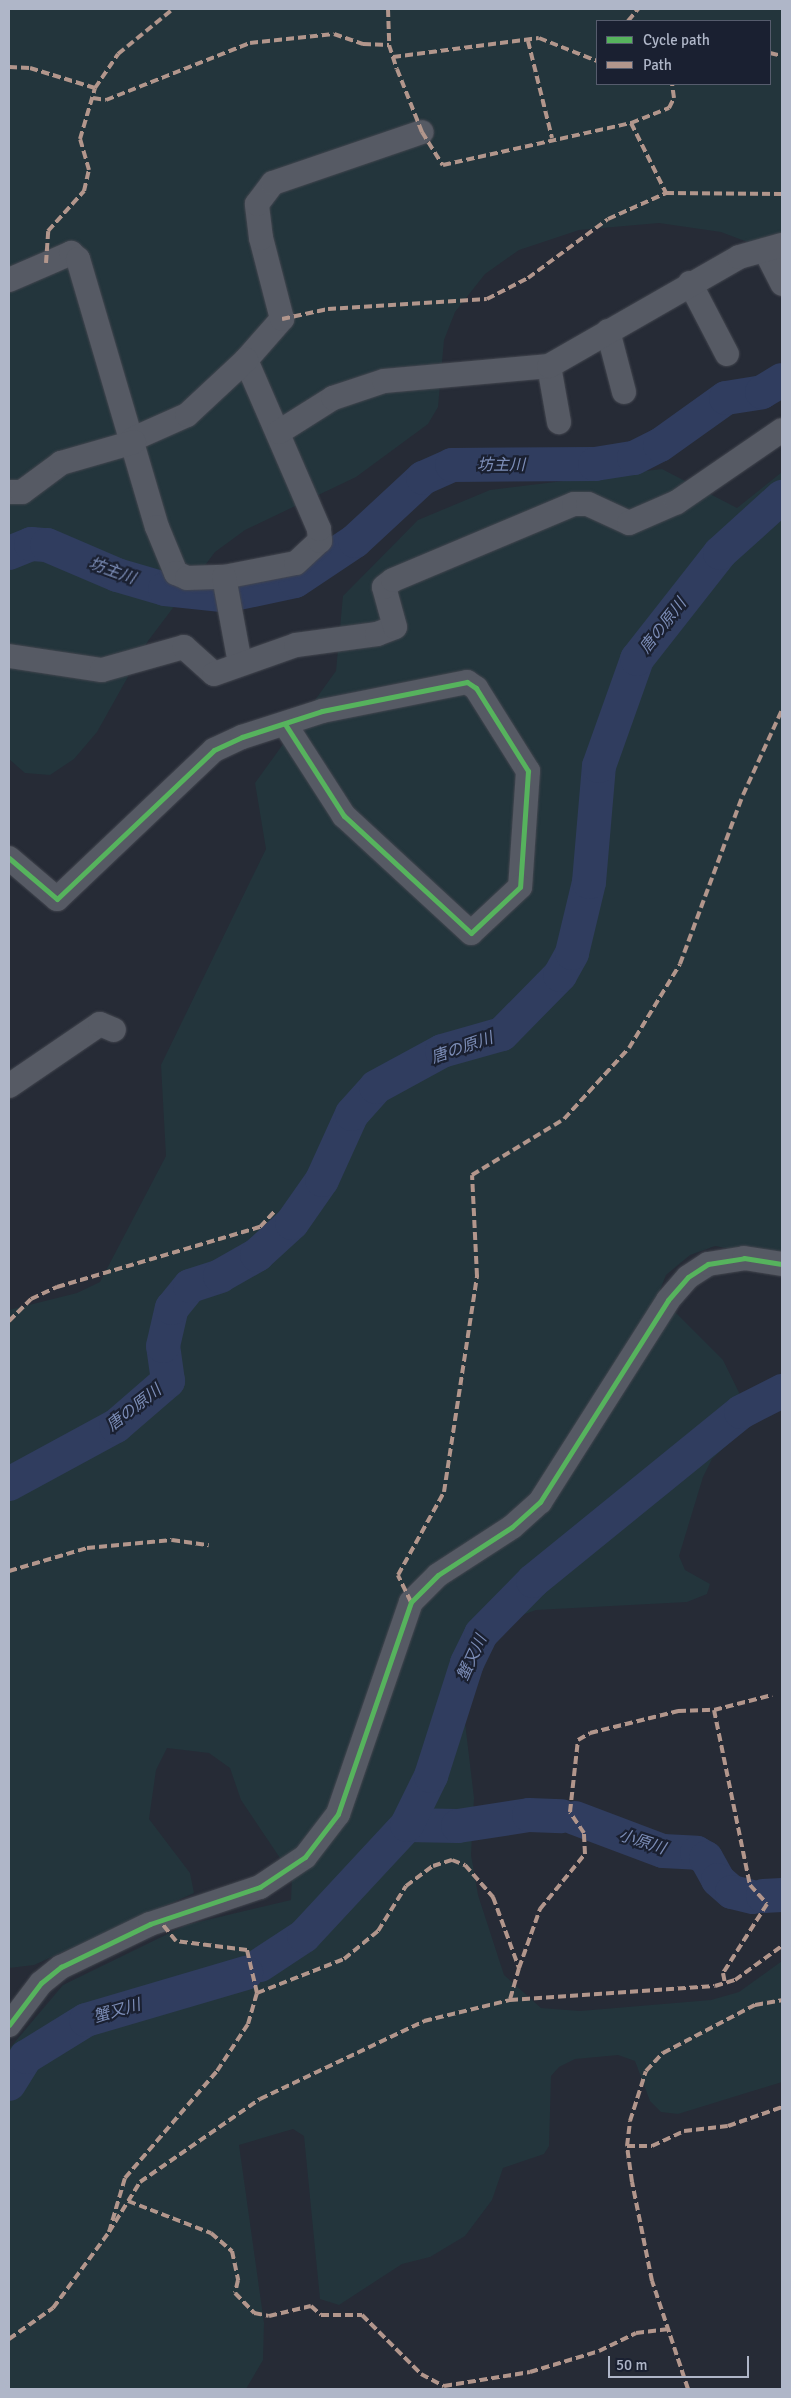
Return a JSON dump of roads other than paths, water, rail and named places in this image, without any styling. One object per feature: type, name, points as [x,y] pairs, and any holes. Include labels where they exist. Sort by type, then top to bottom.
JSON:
[{"type":"street","points":[[9,492],[22,492],[61,464],[133,440],[187,415],[246,360],[282,319],[261,238],[257,204],[272,183],[422,132]]},
{"type":"street","points":[[279,432],[333,398],[384,381],[549,366],[690,283],[739,257],[774,248],[782,284]]},
{"type":"street","points":[[9,280],[71,253],[78,259],[168,561],[176,573],[187,578],[224,577],[296,563],[320,541],[320,529],[246,360]]},
{"type":"street","points":[[690,283],[727,354]]},
{"type":"street","points":[[608,332],[624,392]]},
{"type":"street","points":[[549,366],[559,422]]},
{"type":"street","points":[[9,656],[102,670],[184,647],[214,674],[240,663],[296,645],[395,628],[384,587],[393,580],[574,504],[588,504],[629,523],[677,502],[782,430]]},
{"type":"street","points":[[224,577],[240,663]]},
{"type":"street","points":[[12,868],[58,898],[214,750],[285,724],[322,711],[467,682],[476,688],[528,771],[520,887],[471,933],[344,816],[285,724]]},
{"type":"street","points":[[9,1086],[100,1024],[114,1030]]},
{"type":"street","points":[[9,2025],[41,1984],[61,1967],[150,1924],[260,1888],[304,1857],[338,1814],[411,1602],[438,1575],[512,1527],[540,1502],[668,1300],[688,1277],[708,1264],[744,1258],[782,1264]]},
{"type":"waterway","name":"坊主川","points":[[239,593],[295,581],[355,541],[423,478],[452,465],[595,464],[634,458],[660,445],[726,398],[762,392],[782,380]]},
{"type":"waterway","name":"唐の原川","points":[[9,1484],[116,1426],[168,1381],[163,1346],[172,1308],[190,1286],[220,1276],[257,1255],[292,1223],[322,1180],[352,1114],[376,1087],[442,1051],[502,1034],[560,975],[572,953],[589,882],[599,766],[637,659],[720,553],[782,497]]},
{"type":"waterway","name":"坊主川","points":[[9,553],[31,544],[47,545],[117,575],[165,589],[220,595]]},
{"type":"waterway","name":"蟹又川","points":[[260,1965],[304,1936],[407,1825],[431,1776],[467,1663],[481,1634],[533,1581],[741,1412],[782,1391]]},
{"type":"waterway","name":"小原川","points":[[407,1825],[458,1826],[529,1815],[562,1816]]},
{"type":"waterway","name":"小原川","points":[[575,1818],[663,1851],[697,1853],[706,1858],[718,1880],[732,1892],[752,1897]]},
{"type":"waterway","name":"小原川","points":[[763,1896],[782,1895]]},
{"type":"waterway","name":"蟹又川","points":[[9,2084],[26,2057],[86,2020],[246,1973]]}]
